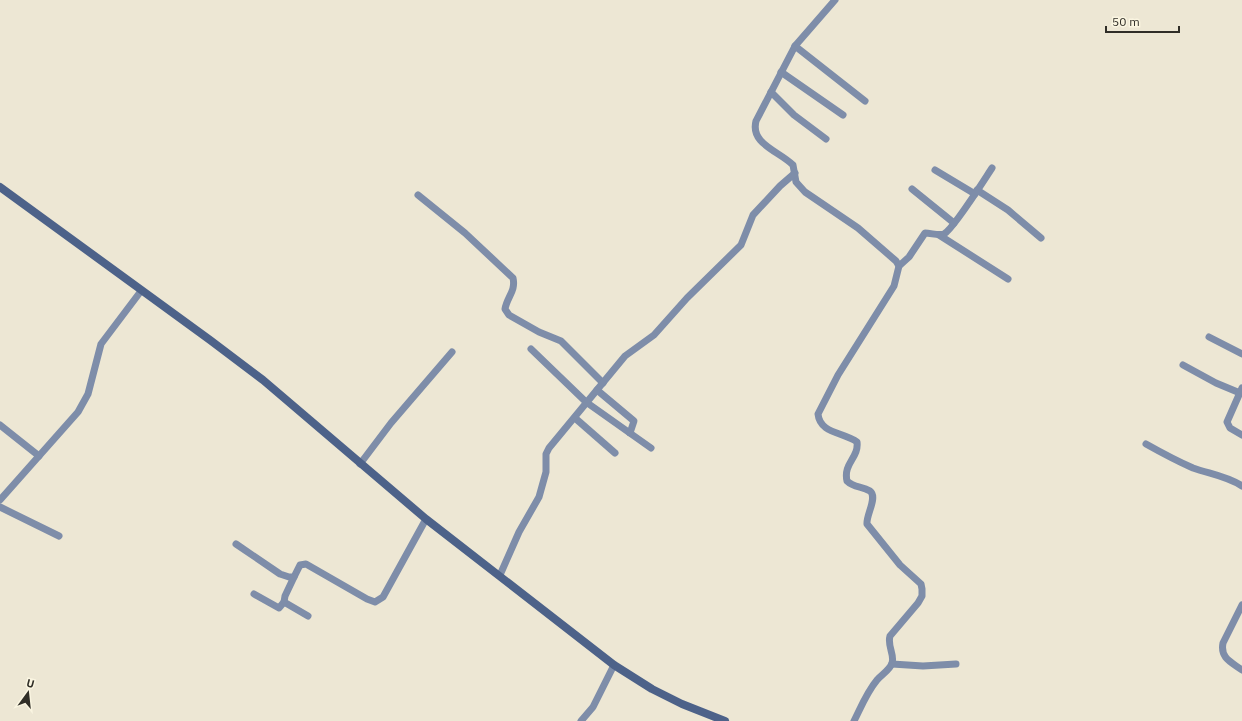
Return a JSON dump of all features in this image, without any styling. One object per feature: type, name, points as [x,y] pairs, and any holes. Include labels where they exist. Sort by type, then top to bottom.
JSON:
[{"type":"main road","points":[[0,187],[263,380],[426,519],[614,665],[682,704],[725,721]]},
{"type":"street","points":[[835,0],[794,46],[756,122],[754,129],[758,139],[793,164],[796,182],[805,192],[858,228],[896,261],[899,266]]},
{"type":"street","points":[[794,46],[865,101]]},
{"type":"street","points":[[781,72],[843,115]]},
{"type":"street","points":[[771,92],[794,115],[826,139]]},
{"type":"street","points":[[939,235],[944,234],[954,223],[992,168]]},
{"type":"street","points":[[935,170],[1008,210],[1041,238]]},
{"type":"street","points":[[500,575],[519,532],[539,497],[546,472],[547,451],[625,356],[654,335],[687,298],[741,245],[753,215],[780,186],[795,173]]},
{"type":"street","points":[[912,189],[954,223]]},
{"type":"street","points":[[418,195],[465,233],[514,278],[515,285],[506,302],[505,309],[509,314],[539,332],[561,341],[603,383]]},
{"type":"street","points":[[854,721],[868,693],[878,679],[892,664],[893,658],[888,642],[890,636],[918,603],[922,596],[922,589],[920,584],[900,565],[867,524],[868,513],[873,498],[872,494],[869,490],[855,487],[847,480],[847,467],[856,453],[857,442],[826,428],[818,419],[818,414],[841,368],[894,286],[899,266],[909,257],[925,233],[939,235],[1008,279]]},
{"type":"street","points":[[0,500],[78,412],[88,394],[102,344],[141,291]]},
{"type":"street","points":[[1209,337],[1242,354]]},
{"type":"street","points":[[531,349],[586,402],[651,448]]},
{"type":"street","points":[[360,464],[391,423],[452,352]]},
{"type":"street","points":[[1183,365],[1216,383],[1241,391],[1227,422],[1230,428],[1242,435]]},
{"type":"street","points":[[597,390],[634,421],[630,433]]},
{"type":"street","points":[[575,418],[615,454]]},
{"type":"street","points":[[0,425],[39,456]]},
{"type":"street","points":[[1146,444],[1175,460],[1194,468],[1230,479],[1242,486]]},
{"type":"street","points":[[0,507],[59,536]]},
{"type":"street","points":[[254,594],[279,608],[284,602],[285,596],[300,565],[306,564],[367,599],[375,602],[379,601],[383,598],[426,519]]},
{"type":"street","points":[[236,544],[280,574],[294,577]]},
{"type":"street","points":[[284,602],[308,616]]},
{"type":"street","points":[[1242,604],[1223,643],[1222,654],[1226,659],[1242,670]]},
{"type":"street","points":[[892,664],[923,666],[956,664]]},
{"type":"street","points":[[582,721],[593,707],[614,665]]}]
